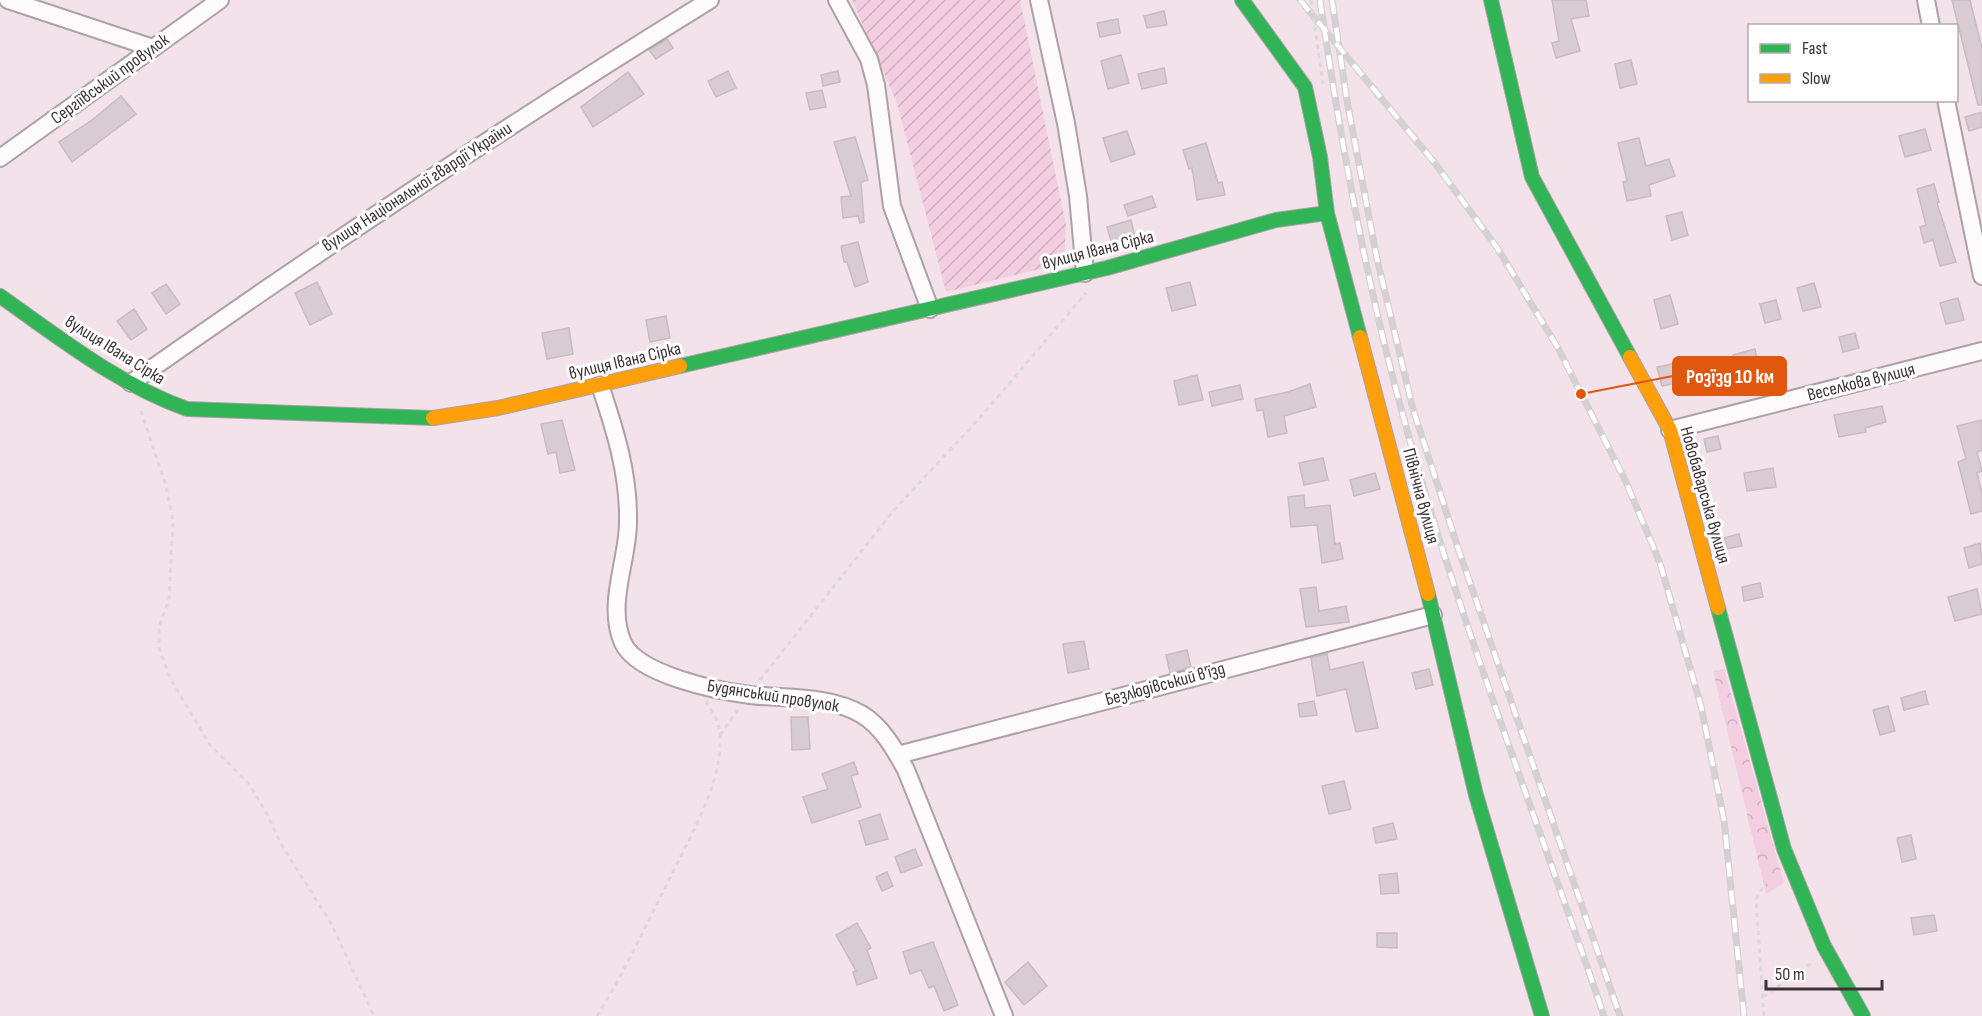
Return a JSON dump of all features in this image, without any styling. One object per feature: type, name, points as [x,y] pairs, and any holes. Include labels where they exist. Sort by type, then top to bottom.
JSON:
[{"type":"street","points":[[8,0],[153,48]]},
{"type":"street","name":"Сергіївський провулок","points":[[0,158],[220,0]]},
{"type":"street","name":"вулиця Національної гвардії України","points":[[131,383],[316,253],[563,90],[710,0]]},
{"type":"street","points":[[837,0],[869,59],[876,85],[892,206],[930,309]]},
{"type":"street","points":[[1039,0],[1066,123],[1078,196],[1085,273]]},
{"type":"street","name":"Північна вулиця","points":[[1242,0],[1305,87],[1320,157],[1327,213],[1434,615],[1476,795],[1542,1016]]},
{"type":"street","name":"Новобаварська вулиця","points":[[1491,0],[1532,177],[1670,430],[1784,849],[1824,946],[1863,1016]]},
{"type":"street","points":[[1926,0],[1931,24]]},
{"type":"street","points":[[1946,102],[1982,276]]},
{"type":"street","name":"вулиця Івана Сірка","points":[[0,296],[131,383],[166,403],[187,409],[443,418],[600,385],[1107,268],[1276,220],[1327,213]]},
{"type":"street","name":"Веселкова вулиця","points":[[1670,430],[1982,351]]},
{"type":"street","name":"Будянський провулок","points":[[600,385],[618,439],[627,486],[628,524],[617,598],[623,644],[646,666],[671,677],[748,695],[817,700],[842,705],[863,715],[879,730],[906,770],[1004,1016]]},
{"type":"street","name":"Безлюдівський в'їзд","points":[[898,755],[1434,615]]},
{"type":"path","points":[[1311,0],[1323,84]]},
{"type":"path","points":[[720,735],[748,695],[894,510],[979,419],[1107,268]]},
{"type":"path","points":[[131,383],[166,486],[173,521],[169,600],[159,627],[159,648],[167,669],[210,745],[249,784],[267,814],[281,844],[332,924],[374,1016]]},
{"type":"path","points":[[597,1016],[621,978],[704,808],[717,764],[720,735],[714,712],[700,697]]},
{"type":"path","points":[[1764,1016],[1756,898],[1784,849]]},
{"type":"path","points":[[1763,997],[1812,963],[1824,946]]},
{"type":"green space","points":[[852,0],[1020,0],[1066,225],[1064,263],[946,292],[897,103]]},
{"type":"green space","points":[[1724,669],[1784,883],[1766,894],[1713,671]]},
{"type":"building","points":[[1552,0],[1586,0],[1589,16],[1571,19],[1580,51],[1556,58],[1552,43],[1559,41]]},
{"type":"building","points":[[1952,0],[1970,0],[1982,48],[1982,105],[1978,105]]},
{"type":"building","points":[[1164,11],[1167,25],[1147,28],[1144,16]]},
{"type":"building","points":[[1118,19],[1120,33],[1100,37],[1097,23]]},
{"type":"building","points":[[667,39],[673,48],[656,59],[649,50]]},
{"type":"building","points":[[1121,55],[1129,83],[1108,89],[1101,61]]},
{"type":"building","points":[[1631,60],[1637,84],[1620,88],[1615,64]]},
{"type":"building","points":[[1164,68],[1167,83],[1142,89],[1138,74]]},
{"type":"building","points":[[728,71],[736,88],[716,97],[708,81]]},
{"type":"building","points":[[838,71],[840,82],[823,86],[821,75]]},
{"type":"building","points":[[628,72],[644,94],[593,127],[581,107]]},
{"type":"building","points":[[822,90],[826,107],[810,110],[806,93]]},
{"type":"building","points":[[121,96],[136,114],[72,162],[59,142],[92,120]]},
{"type":"building","points":[[1982,112],[1982,127],[1969,131],[1965,117]]},
{"type":"building","points":[[1925,129],[1931,150],[1905,157],[1899,136]]},
{"type":"building","points":[[1127,131],[1135,154],[1111,162],[1103,138]]},
{"type":"building","points":[[855,137],[868,180],[861,182],[864,222],[860,223],[858,216],[843,218],[841,197],[851,196],[834,142]]},
{"type":"building","points":[[1639,138],[1646,166],[1669,159],[1675,176],[1649,185],[1651,196],[1627,201],[1623,182],[1627,181],[1618,143]]},
{"type":"building","points":[[1206,143],[1218,183],[1222,182],[1225,195],[1197,200],[1192,168],[1189,169],[1183,150]]},
{"type":"building","points":[[1934,184],[1939,202],[1937,203],[1956,262],[1940,266],[1933,240],[1924,243],[1920,227],[1926,225],[1917,189]]},
{"type":"building","points":[[1152,196],[1156,207],[1128,216],[1124,205]]},
{"type":"building","points":[[1682,212],[1688,235],[1672,240],[1666,216]]},
{"type":"building","points":[[1131,220],[1136,241],[1113,248],[1107,227]]},
{"type":"building","points":[[858,242],[868,282],[855,287],[847,262],[844,262],[841,246]]},
{"type":"building","points":[[317,282],[332,314],[310,325],[295,293]]},
{"type":"building","points":[[1190,282],[1196,305],[1172,311],[1166,288]]},
{"type":"building","points":[[1814,283],[1821,307],[1803,311],[1797,288]]},
{"type":"building","points":[[166,284],[180,304],[166,314],[152,293]]},
{"type":"building","points":[[1670,295],[1678,324],[1661,329],[1654,300]]},
{"type":"building","points":[[1958,298],[1964,320],[1946,324],[1940,303]]},
{"type":"building","points":[[1776,300],[1781,319],[1765,323],[1760,304]]},
{"type":"building","points":[[134,309],[147,329],[131,340],[117,321]]},
{"type":"building","points":[[666,316],[670,338],[650,342],[646,320]]},
{"type":"building","points":[[569,328],[573,354],[547,359],[542,333]]},
{"type":"building","points":[[1855,333],[1859,348],[1843,352],[1839,337]]},
{"type":"building","points":[[1755,349],[1758,363],[1737,369],[1733,355]]},
{"type":"building","points":[[1673,364],[1676,383],[1662,386],[1657,367]]},
{"type":"building","points":[[1197,375],[1203,400],[1179,405],[1174,381]]},
{"type":"building","points":[[1310,384],[1316,407],[1284,416],[1287,433],[1268,437],[1263,410],[1257,411],[1255,399],[1288,392]]},
{"type":"building","points":[[1240,385],[1243,399],[1212,406],[1209,392]]},
{"type":"building","points":[[1882,406],[1886,422],[1865,428],[1866,432],[1839,437],[1834,415]]},
{"type":"building","points":[[562,420],[575,470],[560,473],[556,452],[548,454],[541,424]]},
{"type":"building","points":[[1982,420],[1982,450],[1977,452],[1982,471],[1977,473],[1982,493],[1982,511],[1971,514],[1958,462],[1966,459],[1957,426]]},
{"type":"building","points":[[1718,436],[1721,449],[1707,452],[1704,439]]},
{"type":"building","points":[[1323,458],[1328,480],[1304,485],[1299,463]]},
{"type":"building","points":[[1773,468],[1776,487],[1747,491],[1744,473]]},
{"type":"building","points":[[1375,473],[1380,489],[1354,496],[1350,480]]},
{"type":"building","points":[[1304,495],[1305,508],[1330,505],[1335,544],[1340,543],[1343,559],[1322,563],[1317,525],[1291,527],[1288,497]]},
{"type":"building","points":[[1739,534],[1742,546],[1727,549],[1724,538]]},
{"type":"building","points":[[1980,543],[1982,564],[1969,568],[1964,548]]},
{"type":"building","points":[[1760,583],[1763,597],[1744,601],[1742,587]]},
{"type":"building","points":[[1316,587],[1319,611],[1346,606],[1349,622],[1306,627],[1300,589]]},
{"type":"building","points":[[1977,589],[1982,614],[1955,621],[1948,597]]},
{"type":"building","points":[[1084,641],[1089,669],[1068,673],[1063,644]]},
{"type":"building","points":[[1187,650],[1191,667],[1170,673],[1166,655]]},
{"type":"building","points":[[1327,654],[1330,670],[1363,662],[1378,728],[1356,732],[1346,689],[1317,696],[1311,658]]},
{"type":"building","points":[[1429,669],[1433,685],[1416,689],[1412,673]]},
{"type":"building","points":[[1925,691],[1928,704],[1904,710],[1901,698]]},
{"type":"building","points":[[1314,701],[1317,715],[1300,717],[1298,704]]},
{"type":"building","points":[[1888,706],[1895,731],[1880,735],[1873,710]]},
{"type":"building","points":[[791,717],[808,717],[810,749],[792,750]]},
{"type":"building","points":[[854,762],[858,774],[851,776],[861,807],[812,823],[803,797],[828,789],[822,774]]},
{"type":"building","points":[[1344,781],[1351,809],[1329,814],[1322,786]]},
{"type":"building","points":[[880,814],[888,839],[866,845],[859,821]]},
{"type":"building","points":[[1393,823],[1397,839],[1376,843],[1373,828]]},
{"type":"building","points":[[1911,835],[1916,859],[1902,862],[1897,838]]},
{"type":"building","points":[[915,849],[922,865],[901,873],[895,857]]},
{"type":"building","points":[[887,872],[893,886],[882,891],[876,877]]},
{"type":"building","points":[[1397,873],[1399,893],[1381,894],[1379,875]]},
{"type":"building","points":[[1934,915],[1937,931],[1914,935],[1911,918]]},
{"type":"building","points":[[857,923],[871,948],[867,950],[877,978],[857,985],[853,972],[856,971],[836,935]]},
{"type":"building","points":[[1377,933],[1397,933],[1397,948],[1377,947]]},
{"type":"building","points":[[933,942],[958,1005],[944,1011],[934,986],[929,988],[921,970],[910,974],[903,952]]},
{"type":"building","points":[[1028,962],[1047,986],[1024,1005],[1005,982]]},
{"type":"railway","points":[[1300,0],[1434,162],[1498,249],[1558,348],[1626,482],[1660,563],[1701,706],[1724,820],[1744,1016]]},
{"type":"railway","points":[[1320,0],[1336,104],[1365,259],[1402,412],[1472,640],[1604,1016]]},
{"type":"railway","points":[[1332,0],[1347,101],[1377,259],[1413,409],[1458,548],[1620,1016]]},
{"type":"traffic: fast","points":[[1242,0],[1305,87],[1320,157],[1327,213],[1360,337]]},
{"type":"traffic: fast","points":[[1491,0],[1532,177],[1630,357]]},
{"type":"traffic: fast","points":[[680,366],[1107,268],[1276,220],[1327,213]]},
{"type":"traffic: fast","points":[[0,296],[67,344],[113,373],[161,399],[187,409],[433,418]]},
{"type":"traffic: fast","points":[[1428,594],[1476,795],[1542,1016]]},
{"type":"traffic: fast","points":[[1718,608],[1784,849],[1824,946],[1863,1016]]},
{"type":"traffic: slow","points":[[1360,337],[1428,594]]},
{"type":"traffic: slow","points":[[1630,357],[1670,430],[1718,608]]},
{"type":"traffic: slow","points":[[433,418],[498,408],[680,366]]},
{"type":"place","name":"Розїзд 10 км","points":[[1581,394]]}]
